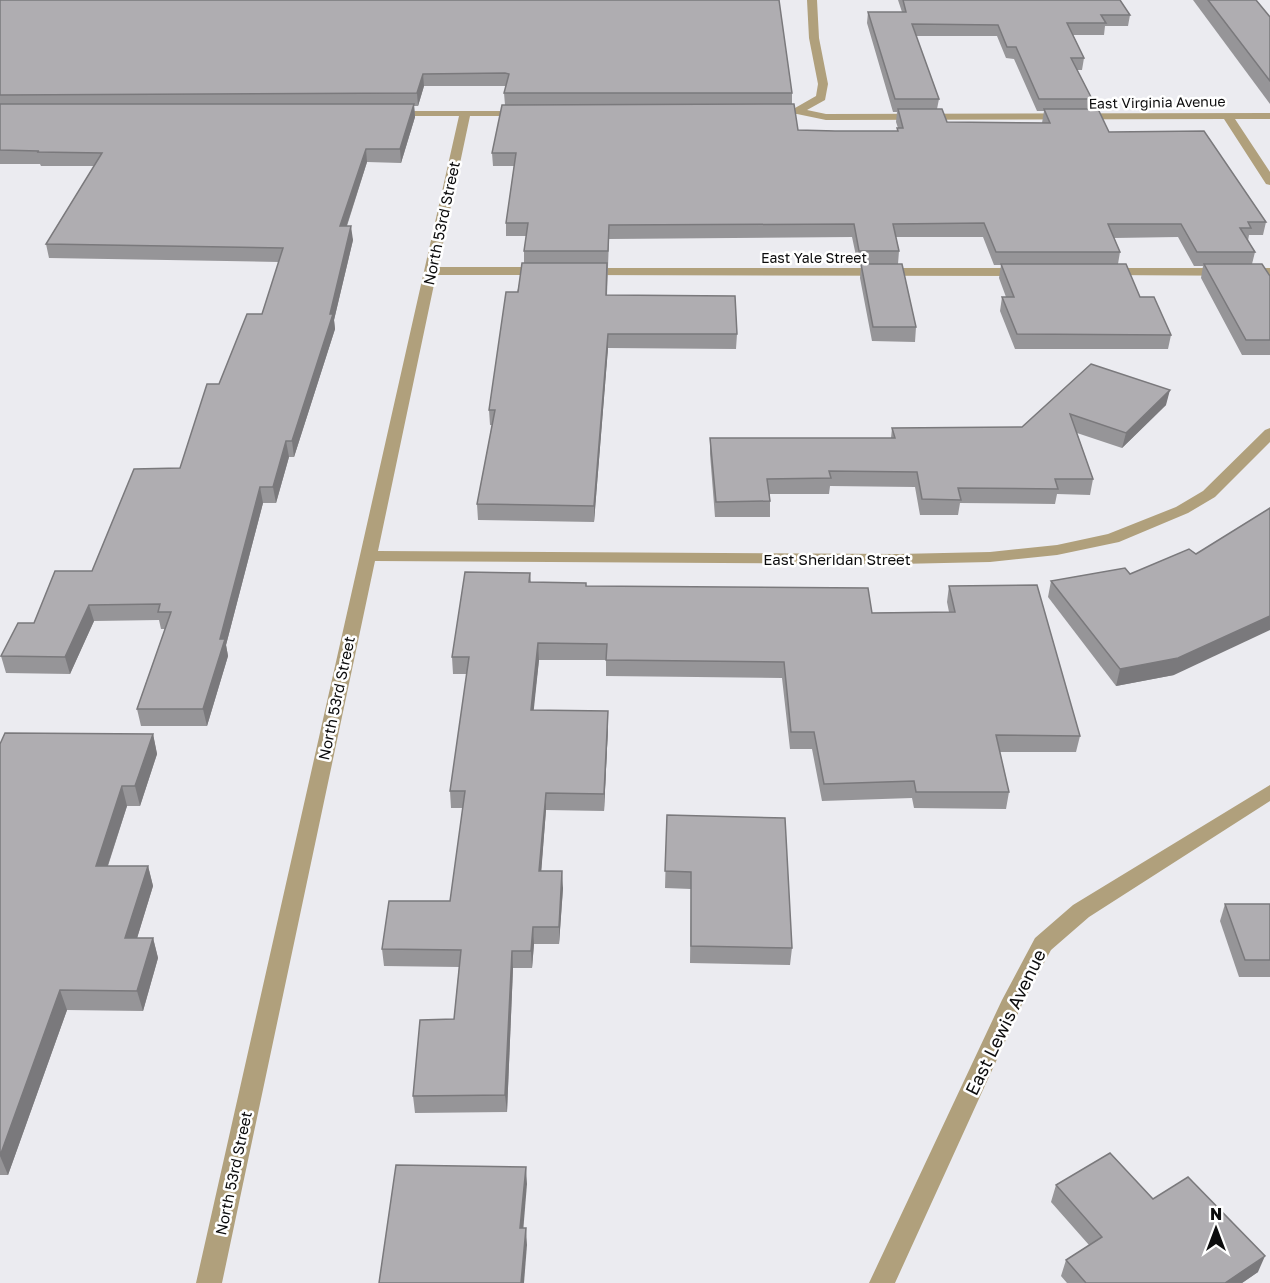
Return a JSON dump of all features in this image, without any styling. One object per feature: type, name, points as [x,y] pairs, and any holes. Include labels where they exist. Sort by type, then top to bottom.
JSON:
[{"type":"street","points":[[797,111],[821,98],[823,84],[814,38],[812,0]]},
{"type":"street","name":"East Virginia Avenue","points":[[762,111],[797,111],[826,117],[1270,116]]},
{"type":"street","points":[[382,112],[531,113]]},
{"type":"street","name":"North 53rd Street","points":[[209,1283],[465,113]]},
{"type":"street","points":[[1227,116],[1270,181]]},
{"type":"street","name":"East Yale Street","points":[[430,271],[1042,272]]},
{"type":"street","points":[[1090,272],[1270,273]]},
{"type":"street","name":"East Sheridan Street","points":[[367,556],[898,559],[990,557],[1057,550],[1113,538],[1182,510],[1209,494],[1270,433]]},
{"type":"street","name":"East Lewis Avenue","points":[[882,1283],[1013,1000],[1043,944],[1081,910],[1270,792]]},
{"type":"building","points":[[0,0],[779,0],[792,93],[504,93],[509,74],[505,73],[423,74],[417,93],[0,95]]},
{"type":"building","points":[[903,0],[1120,0],[1130,15],[1101,15],[1106,23],[1067,23],[1084,58],[1071,58],[1092,99],[1039,99],[1016,47],[1007,47],[998,25],[912,24],[939,99],[895,99],[868,12],[906,12]]},
{"type":"building","points":[[1208,0],[1256,0],[1270,17],[1270,81]]},
{"type":"building","points":[[0,104],[414,104],[400,149],[366,149],[340,226],[351,226],[330,314],[333,314],[292,441],[286,441],[273,487],[260,487],[220,639],[225,639],[203,709],[137,709],[171,612],[158,612],[160,604],[89,605],[65,657],[1,656],[18,623],[34,623],[55,571],[92,571],[134,469],[180,468],[207,384],[219,384],[247,314],[262,314],[283,248],[46,244],[102,153],[0,150]]},
{"type":"building","points":[[794,104],[798,130],[898,131],[897,128],[903,128],[898,109],[942,109],[947,122],[1050,123],[1044,109],[1098,109],[1109,132],[1204,131],[1266,222],[1248,222],[1251,228],[1240,228],[1255,252],[1197,252],[1181,224],[1108,224],[1120,252],[996,252],[984,223],[893,224],[899,251],[859,251],[854,224],[609,225],[608,251],[524,251],[528,223],[506,223],[516,153],[492,153],[502,105]]},
{"type":"building","points":[[522,263],[607,263],[606,295],[735,296],[737,334],[608,334],[594,506],[477,504],[495,410],[489,410],[506,292],[518,292]]},
{"type":"building","points":[[861,264],[902,264],[916,327],[873,327]]},
{"type":"building","points":[[1001,264],[1126,264],[1140,297],[1154,297],[1171,335],[1017,334],[1002,297],[1014,297]]},
{"type":"building","points":[[1204,264],[1262,264],[1270,276],[1270,340],[1246,340]]},
{"type":"building","points":[[1091,364],[1170,390],[1126,433],[1070,414],[1093,479],[1055,479],[1058,489],[958,488],[961,500],[922,499],[917,472],[829,471],[831,478],[767,479],[770,501],[716,502],[710,438],[895,438],[892,428],[1022,427]]},
{"type":"building","points":[[1270,508],[1270,616],[1178,658],[1120,669],[1051,581],[1125,568],[1130,574],[1189,549],[1196,554]]},
{"type":"building","points":[[465,572],[530,573],[529,582],[586,583],[586,586],[868,588],[872,613],[955,612],[949,586],[1037,585],[1080,736],[996,735],[1009,792],[916,792],[914,781],[824,784],[814,732],[791,732],[784,662],[606,660],[607,644],[538,643],[531,710],[608,711],[604,794],[546,793],[539,871],[562,871],[559,927],[533,927],[531,951],[512,951],[505,1095],[413,1096],[420,1020],[454,1019],[461,950],[382,949],[389,901],[450,901],[465,791],[450,791],[469,657],[452,657]]},
{"type":"building","points":[[5,733],[153,734],[135,786],[122,786],[96,866],[148,866],[125,938],[153,938],[137,991],[60,990],[0,1156],[0,744]]},
{"type":"building","points":[[667,815],[785,818],[792,948],[691,946],[691,872],[665,871]]},
{"type":"building","points":[[1225,904],[1270,904],[1270,960],[1245,960]]},
{"type":"building","points":[[1110,1153],[1153,1199],[1188,1177],[1265,1256],[1225,1283],[1086,1283],[1066,1260],[1102,1237],[1056,1185]]},
{"type":"building","points":[[396,1165],[526,1167],[520,1228],[526,1228],[521,1283],[379,1283]]}]
